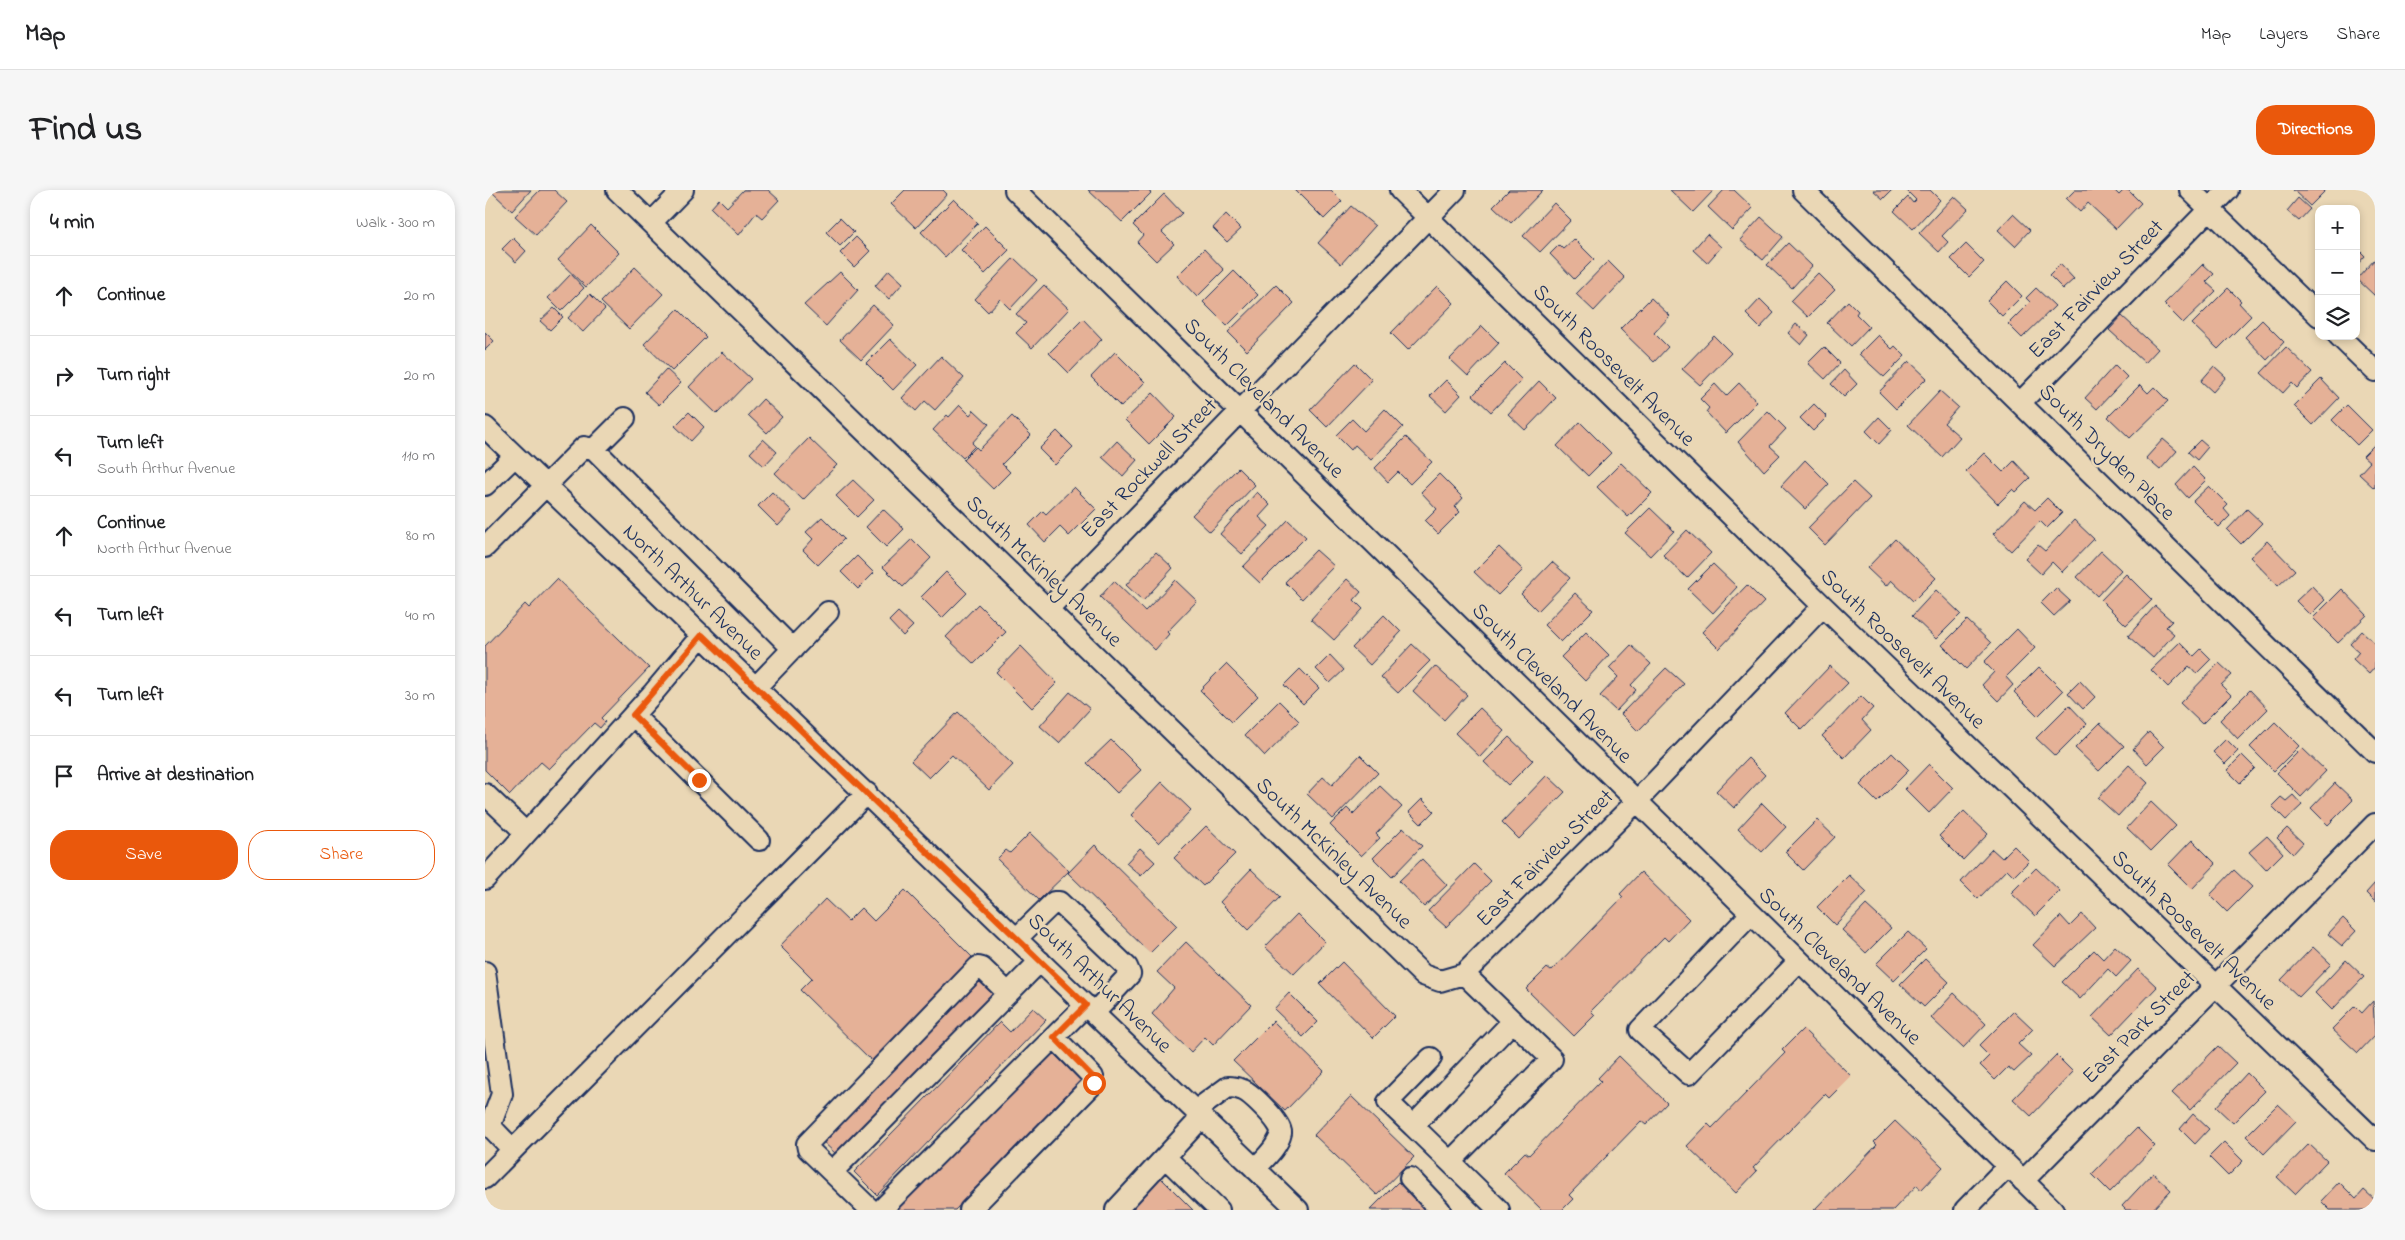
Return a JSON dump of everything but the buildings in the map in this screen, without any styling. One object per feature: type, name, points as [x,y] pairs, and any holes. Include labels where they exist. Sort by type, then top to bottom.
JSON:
[{"type":"street","name":"South McKinley Avenue","points":[[617,190],[1423,975],[1440,980],[1464,974]]},
{"type":"street","points":[[651,223],[683,190]]},
{"type":"street","name":"South Cleveland Avenue","points":[[1015,190],[1241,409],[1636,802],[2053,1210]]},
{"type":"street","name":"South Roosevelt Avenue","points":[[1401,190],[1823,606],[2375,1140]]},
{"type":"street","name":"East Rockwell Street","points":[[1048,609],[1455,190]]},
{"type":"street","name":"South Dryden Place","points":[[1803,190],[2021,402],[2375,752]]},
{"type":"street","points":[[2190,190],[2315,312]]},
{"type":"street","name":"East Fairview Street","points":[[2021,402],[2227,190]]},
{"type":"street","points":[[2343,340],[2375,371]]},
{"type":"street","points":[[594,449],[625,418]]},
{"type":"street","name":"North Arthur Avenue","points":[[485,427],[867,793]]},
{"type":"street","points":[[485,547],[585,447],[594,449],[793,649]]},
{"type":"street","points":[[485,486],[515,456]]},
{"type":"street","name":"East Fairview Street","points":[[1464,974],[1636,802],[1823,606]]},
{"type":"street","points":[[756,687],[828,612]]},
{"type":"street","points":[[485,879],[633,715],[702,635]]},
{"type":"street","points":[[633,715],[759,840]]},
{"type":"street","points":[[485,1178],[867,793]]},
{"type":"street","name":"South Arthur Avenue","points":[[867,793],[1298,1210]]},
{"type":"street","points":[[485,794],[526,833]]},
{"type":"street","name":"East Park Street","points":[[2023,1181],[2375,824]]},
{"type":"street","points":[[881,1210],[1054,1037],[1130,974],[1127,967],[1059,902],[1053,902],[1017,938]]},
{"type":"street","points":[[1751,914],[1641,1030],[1689,1074],[1799,961]]},
{"type":"street","points":[[832,1172],[1040,961]]},
{"type":"street","points":[[871,1210],[807,1149],[807,1144],[978,967],[982,968],[1008,993]]},
{"type":"street","points":[[485,972],[502,1094],[492,1121],[492,1128],[513,1150]]},
{"type":"street","points":[[1450,1162],[1552,1059],[1464,974]]},
{"type":"street","points":[[1413,1126],[1513,1021]]},
{"type":"street","points":[[971,1210],[1094,1083],[1093,1077],[1054,1037]]},
{"type":"street","points":[[1431,1058],[1388,1102],[1499,1210]]},
{"type":"street","points":[[1116,1210],[1165,1157],[1199,1114],[1228,1087],[1245,1091],[1280,1124],[1282,1132],[1276,1144],[1255,1169]]},
{"type":"street","points":[[1165,1157],[1219,1210]]},
{"type":"street","points":[[1965,1210],[2008,1166]]},
{"type":"street","points":[[1410,1178],[1440,1210]]},
{"type":"route","points":[[699,780],[633,715],[702,635],[1086,1005],[1054,1037],[1093,1077],[1094,1083]]}]
